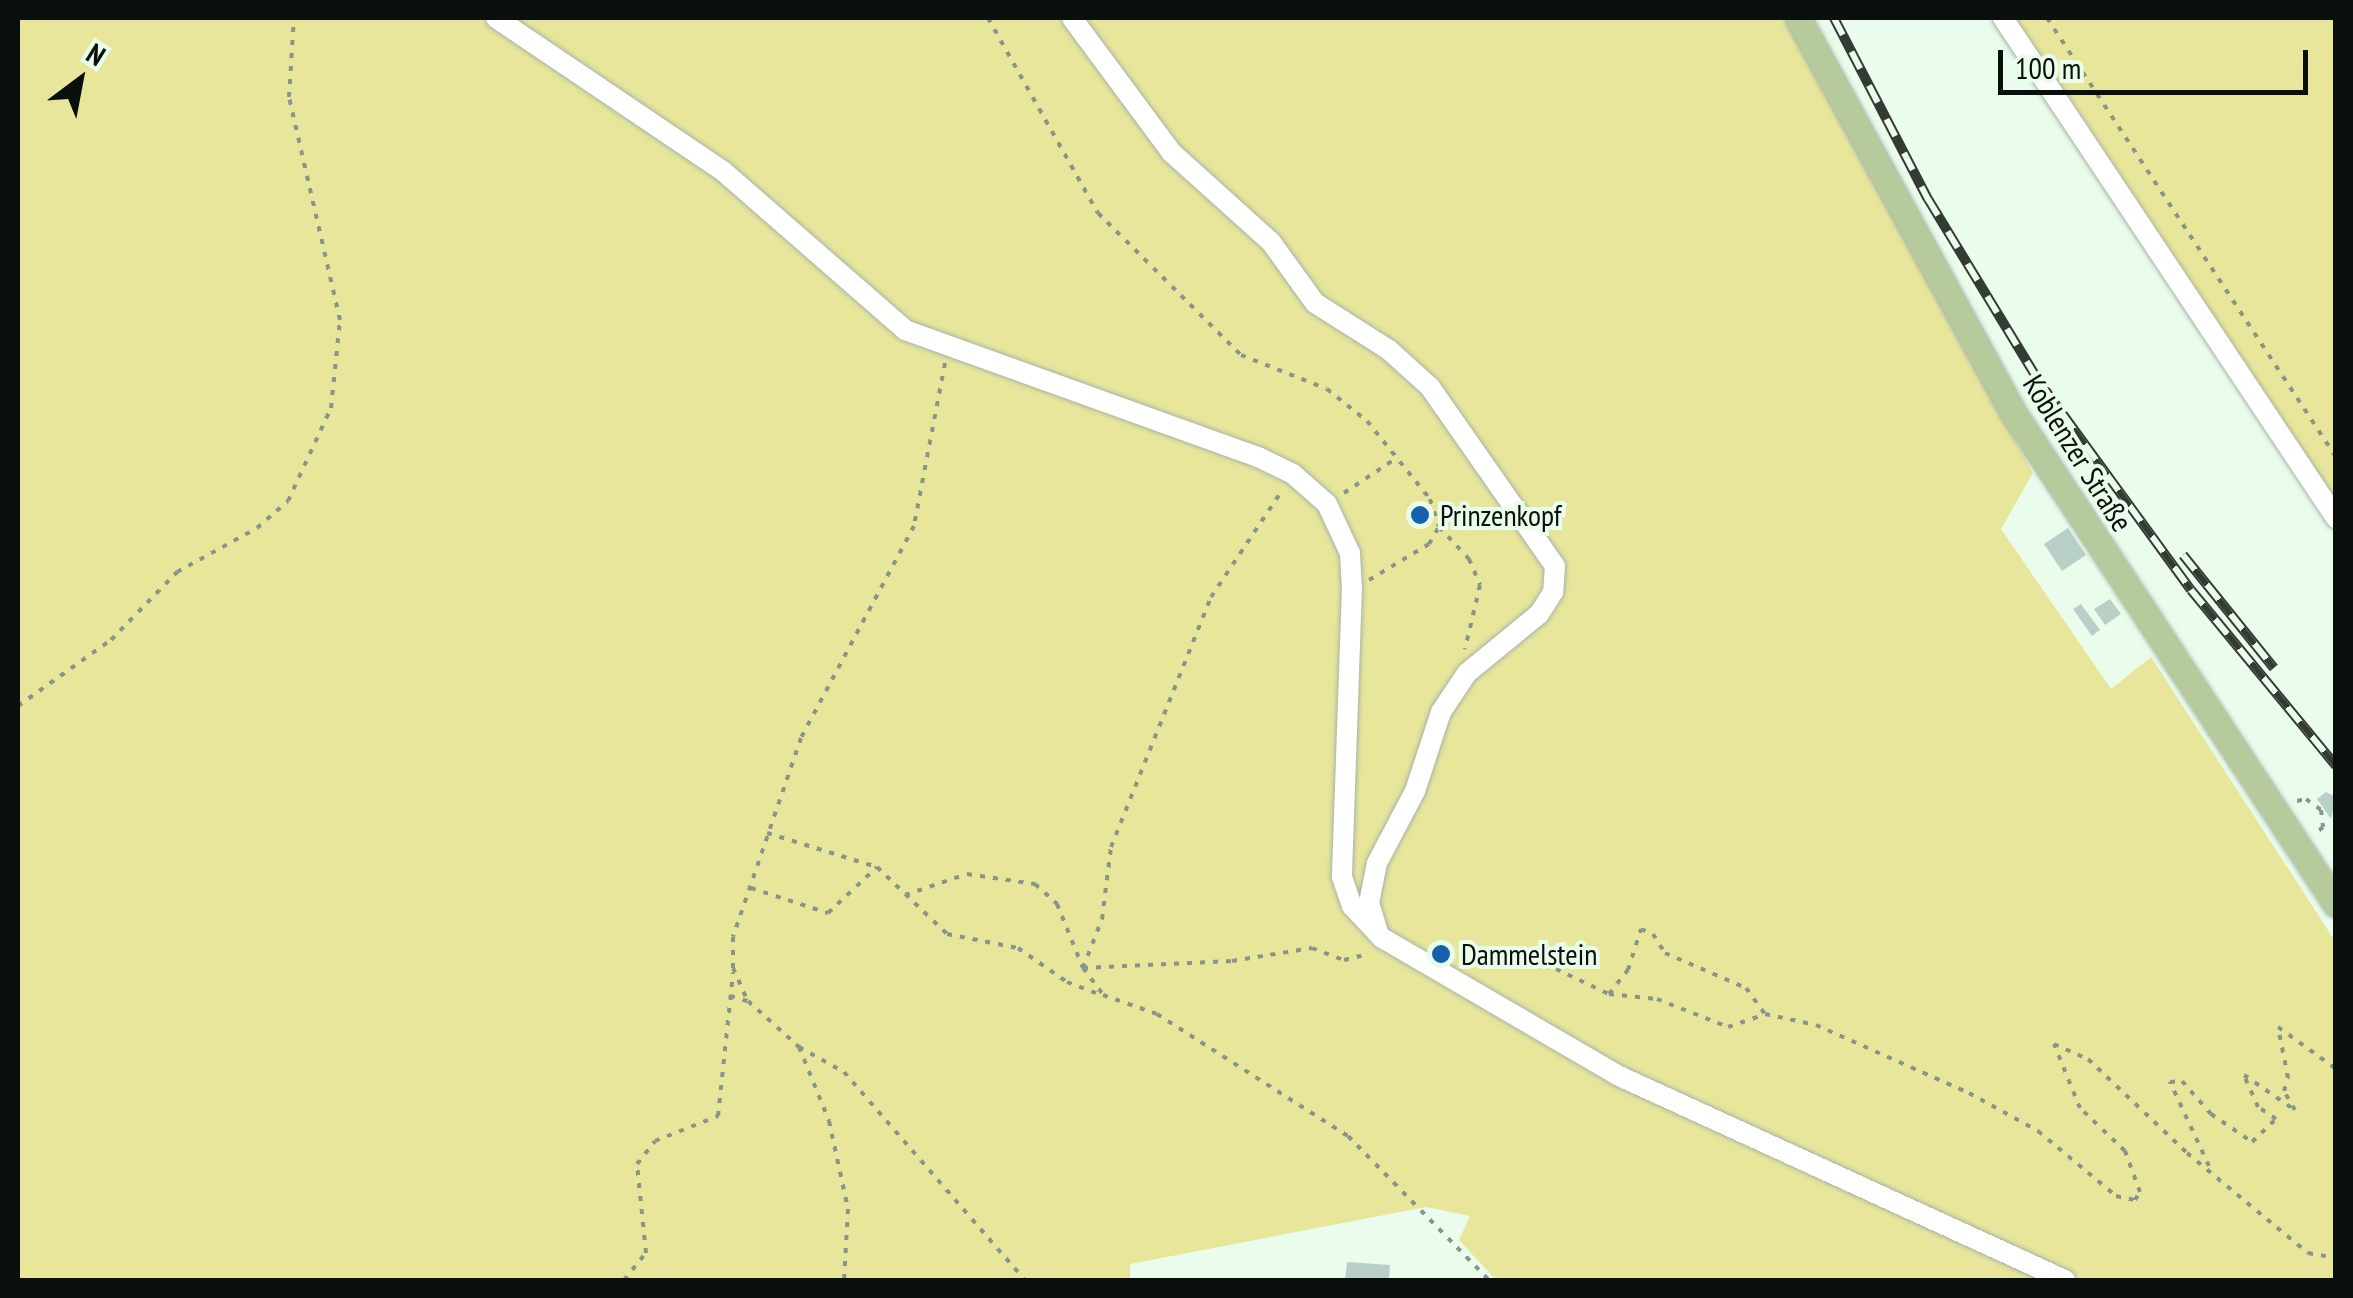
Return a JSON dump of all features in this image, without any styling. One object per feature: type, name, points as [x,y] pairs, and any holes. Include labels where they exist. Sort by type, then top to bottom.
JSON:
[{"type":"main road","name":"Koblenzer Straße","points":[[1798,18],[1920,251],[2029,438],[2336,904]]},
{"type":"street","points":[[496,18],[723,171],[874,307],[948,350],[1293,474],[1327,504],[1350,553],[1352,586],[1342,877],[1352,906],[1390,943],[1617,1075],[2066,1280]]},
{"type":"street","points":[[1072,18],[1172,152],[1271,242],[1314,303],[1389,350],[1430,387],[1552,556],[1556,580],[1540,614],[1467,673],[1441,712],[1415,792],[1377,863],[1369,903],[1390,943]]},
{"type":"street","points":[[2003,18],[2336,518]]},
{"type":"path","points":[[18,706],[110,640],[177,572],[257,528],[288,502],[331,408],[340,320],[289,97],[294,18]]},
{"type":"path","points":[[988,18],[1098,212],[1165,274],[1228,345],[1258,364],[1327,389],[1398,457],[1430,499],[1439,526],[1469,559],[1480,585],[1466,638],[1467,673]]},
{"type":"path","points":[[2047,18],[2336,457]]},
{"type":"path","points":[[624,1280],[646,1253],[637,1164],[655,1141],[718,1116],[733,937],[801,738],[914,526],[948,350]]},
{"type":"path","points":[[1327,504],[1398,457]]},
{"type":"path","points":[[1083,968],[1102,919],[1111,847],[1211,597],[1293,474]]},
{"type":"path","points":[[1352,586],[1394,570],[1429,544],[1439,526]]},
{"type":"path","points":[[2297,802],[2306,799],[2322,809],[2317,833]]},
{"type":"path","points":[[767,833],[877,867],[947,934],[1018,948],[1068,982],[1157,1014],[1348,1136],[1489,1280]]},
{"type":"path","points":[[751,888],[828,912],[877,867]]},
{"type":"path","points":[[905,896],[967,874],[1035,884],[1057,904],[1083,968],[1103,996]]},
{"type":"path","points":[[1610,994],[1628,970],[1641,930],[1653,934],[1665,953],[1746,988],[1765,1014]]},
{"type":"path","points":[[1083,968],[1232,961],[1312,948],[1344,960],[1390,943]]},
{"type":"path","points":[[1464,963],[1495,955],[1556,969],[1610,994],[1658,999],[1728,1028],[1765,1014],[1816,1025],[1969,1093],[2038,1130],[2116,1196],[2135,1200],[2140,1192],[2125,1150],[2080,1108],[2054,1044],[2088,1060],[2308,1253],[2336,1258]]},
{"type":"path","points":[[733,968],[748,1001],[799,1047],[844,1072],[1025,1280]]},
{"type":"path","points":[[730,996],[748,1001]]},
{"type":"path","points":[[2209,1166],[2170,1082],[2182,1081],[2211,1114],[2252,1142],[2276,1119],[2258,1107],[2244,1075],[2295,1110],[2284,1091],[2288,1078],[2278,1027],[2336,1069]]},
{"type":"path","points":[[799,1047],[829,1121],[848,1209],[844,1280]]},
{"type":"shaded area","points":[[18,18],[1785,18],[2033,473],[2001,529],[2111,689],[2151,657],[2335,941],[2335,1280],[1496,1280],[1459,1240],[1470,1216],[1426,1207],[1130,1264],[1130,1280],[18,1280]]},
{"type":"shaded area","points":[[2013,18],[2335,18],[2335,501]]},
{"type":"building","points":[[2068,528],[2086,555],[2062,571],[2044,544]]},
{"type":"building","points":[[2110,599],[2121,614],[2105,625],[2094,609]]},
{"type":"building","points":[[2081,604],[2100,630],[2092,636],[2073,609]]},
{"type":"building","points":[[2326,792],[2336,797],[2331,819],[2317,799]]},
{"type":"building","points":[[1347,1262],[1390,1265],[1389,1278],[1345,1280]]},
{"type":"railway","points":[[1834,18],[1928,199],[2040,383],[2191,590],[2336,766]]},
{"type":"railway","points":[[2183,555],[2274,668]]},
{"type":"place","name":"Prinzenkopf","points":[[1420,515]]},
{"type":"place","name":"Dammelstein","points":[[1441,954]]}]
